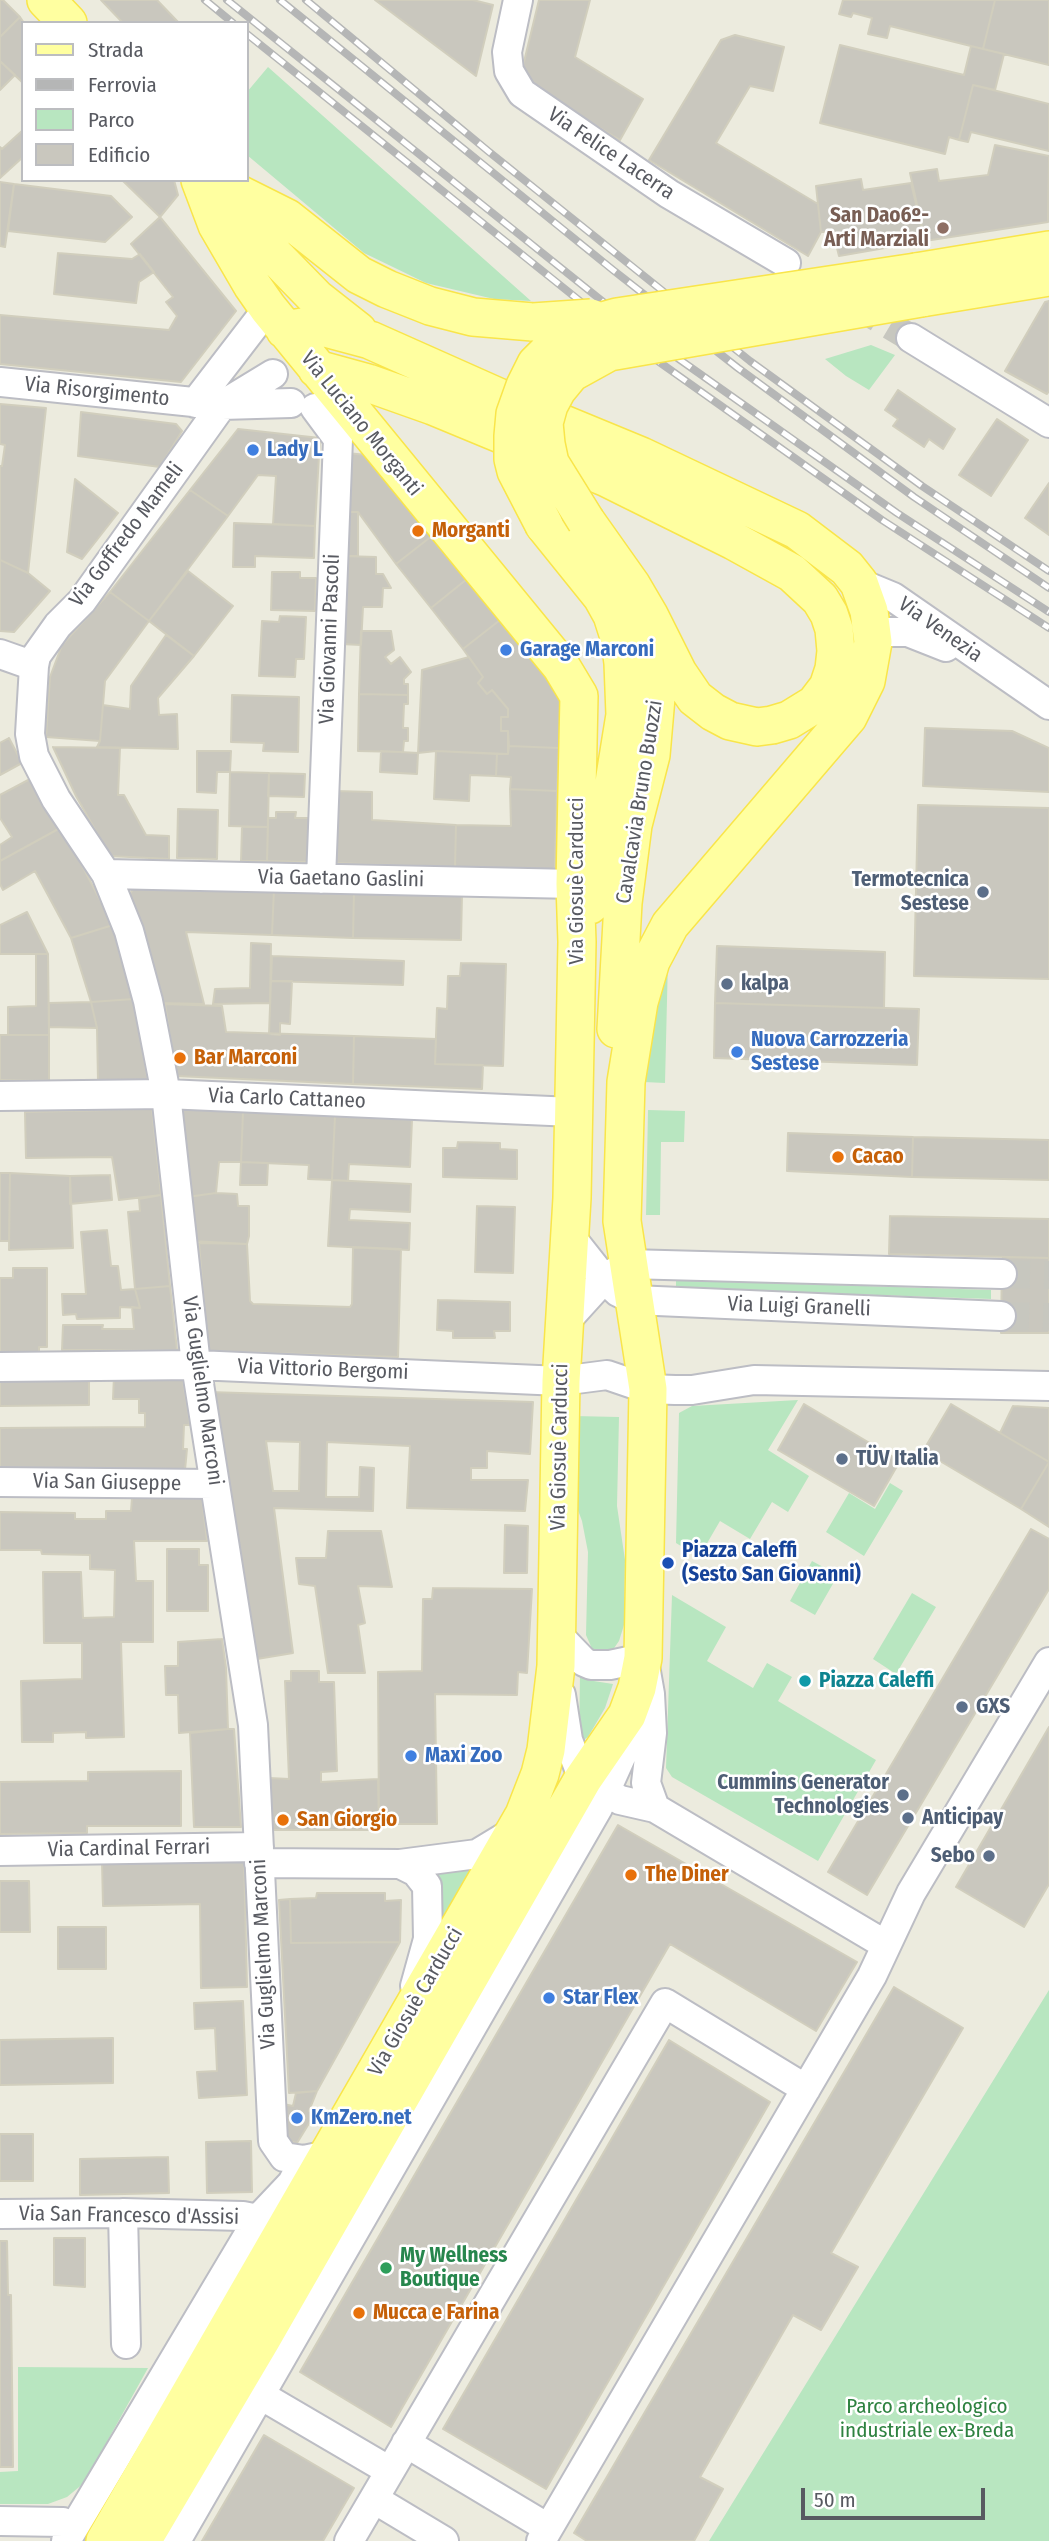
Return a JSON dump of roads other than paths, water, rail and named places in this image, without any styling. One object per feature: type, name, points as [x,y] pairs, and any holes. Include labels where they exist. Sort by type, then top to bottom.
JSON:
[{"type":"main road","points":[[46,0],[66,21]]},
{"type":"main road","name":"Via Luciano Morganti","points":[[201,182],[217,226],[252,285],[326,392],[574,684]]},
{"type":"main road","points":[[229,186],[261,239],[276,257],[316,298],[370,340]]},
{"type":"main road","points":[[229,186],[287,218],[359,275],[430,306],[473,317],[533,321],[617,317]]},
{"type":"main road","points":[[919,285],[1049,250]]},
{"type":"main road","points":[[919,285],[1049,276]]},
{"type":"main road","name":"Cavalcavia Bruno Buozzi","points":[[577,942],[598,881],[621,742],[626,692],[620,640],[612,615],[602,597],[544,525],[520,482],[513,459],[515,414],[536,364],[559,341],[592,324],[617,317],[919,285]]},
{"type":"main road","name":"Cavalcavia Bruno Buozzi","points":[[626,1082],[615,1023],[623,903],[632,838],[651,755],[656,719],[655,652],[649,615],[550,463],[545,444],[544,423],[549,405],[571,373],[609,352],[919,285]]},
{"type":"main road","points":[[276,319],[314,325],[370,340],[498,397],[642,456],[797,530],[847,568],[859,583],[869,611],[872,632],[872,652],[866,681],[848,717],[670,925],[651,961],[639,1002],[626,1082]]},
{"type":"main road","points":[[326,392],[433,406],[607,478],[792,573],[820,599],[834,629],[836,651],[828,688],[815,704],[789,720],[757,727],[730,721],[695,698],[678,673],[649,615]]},
{"type":"main road","name":"Via Giosuè Carducci","points":[[81,2537],[316,2157],[404,2024],[517,1829],[533,1793],[546,1750],[556,1649],[561,1381],[570,1237],[580,707],[574,684]]},
{"type":"main road","name":"Via Giosuè Carducci","points":[[142,2541],[249,2388],[602,1795],[637,1688],[643,1658],[648,1389],[634,1300],[616,1271],[622,1221],[626,1082]]},
{"type":"street","name":"Via Felice Lacerra","points":[[518,0],[507,52],[509,71],[522,93],[669,194],[786,263]]},
{"type":"street","points":[[276,319],[273,374],[279,390],[326,392]]},
{"type":"street","name":"Via Risorgimento","points":[[208,404],[276,319]]},
{"type":"street","points":[[911,338],[1049,423]]},
{"type":"street","points":[[208,404],[273,374]]},
{"type":"street","name":"Via Risorgimento","points":[[0,382],[208,404],[326,392]]},
{"type":"street","name":"Via Giovanni Pascoli","points":[[321,879],[338,439],[326,392]]},
{"type":"street","name":"Via Goffredo Mameli","points":[[34,666],[36,656],[58,625],[82,601],[208,404]]},
{"type":"street","name":"Via Venezia","points":[[859,583],[893,597],[1049,705]]},
{"type":"street","name":"Via Venezia","points":[[872,632],[908,632],[934,641],[1017,683]]},
{"type":"street","points":[[0,654],[34,666]]},
{"type":"street","name":"Via Guglielmo Marconi","points":[[34,666],[30,734],[34,756],[56,799],[106,874],[129,931],[148,1001],[166,1094],[196,1365],[253,1725],[273,2141],[284,2157],[316,2157]]},
{"type":"street","name":"Via Gaetano Gaslini","points":[[106,874],[575,884]]},
{"type":"street","name":"Via Carlo Cattaneo","points":[[0,1096],[166,1094],[573,1112]]},
{"type":"street","points":[[565,1322],[616,1271],[570,1237]]},
{"type":"street","name":"Via Luigi Granelli","points":[[616,1271],[1002,1274]]},
{"type":"street","name":"Via Luigi Granelli","points":[[634,1300],[1001,1315]]},
{"type":"street","name":"Via Vittorio Bergomi","points":[[0,1367],[196,1365],[561,1381],[607,1375],[648,1389],[692,1390],[754,1380],[1049,1387]]},
{"type":"street","name":"Via San Giuseppe","points":[[0,1482],[214,1484]]},
{"type":"street","points":[[556,1649],[591,1665],[610,1665],[643,1658],[650,1694],[652,1733],[646,1783],[655,1808]]},
{"type":"street","points":[[556,1649],[568,1740],[602,1795],[655,1808],[886,1945]]},
{"type":"street","points":[[406,2443],[544,2535],[872,1976],[911,1893],[1049,1662]]},
{"type":"street","name":"Via Cardinal Ferrari","points":[[0,1851],[259,1855],[400,1864],[477,1854],[517,1829]]},
{"type":"street","points":[[400,1864],[416,1872],[428,1886],[428,1939],[404,2024]]},
{"type":"street","points":[[349,2541],[664,2003],[806,2089]]},
{"type":"street","name":"Via Giosuè Carducci","points":[[81,2537],[258,2219],[316,2157]]},
{"type":"street","points":[[123,2213],[126,2344]]},
{"type":"street","name":"Via San Francesco d'Assisi","points":[[0,2214],[123,2213],[243,2216],[258,2219]]},
{"type":"street","points":[[249,2388],[390,2471]]},
{"type":"street","name":"Via Giosuè Carducci","points":[[176,2541],[249,2388]]},
{"type":"street","points":[[374,2499],[444,2541]]},
{"type":"street","points":[[0,2521],[63,2522],[81,2537]]},
{"type":"tunnel","points":[[854,304],[911,338]]},
{"type":"tunnel","points":[[1002,1274],[1049,1275]]},
{"type":"tunnel","points":[[1001,1316],[1049,1317]]},
{"type":"railway","points":[[205,0],[231,21]]},
{"type":"railway","points":[[227,0],[642,333],[897,513],[1049,612]]},
{"type":"railway","points":[[280,0],[738,368],[914,497],[1049,588]]},
{"type":"railway","points":[[306,0],[488,151],[750,361],[922,486],[1049,571]]},
{"type":"railway","points":[[248,35],[631,342],[882,520],[1049,628]]},
{"type":"place","name":"San Dao6º- Arti Marziali","points":[[943,228]]},
{"type":"place","name":"Lady L","points":[[253,450]]},
{"type":"place","name":"Morganti","points":[[418,531]]},
{"type":"place","name":"Garage Marconi","points":[[506,650]]},
{"type":"place","name":"Termotecnica Sestese","points":[[983,892]]},
{"type":"place","name":"kalpa","points":[[727,984]]},
{"type":"place","name":"Nuova Carrozzeria Sestese","points":[[737,1052]]},
{"type":"place","name":"Bar Marconi","points":[[180,1058]]},
{"type":"place","name":"Cacao","points":[[838,1157]]},
{"type":"place","name":"TÜV Italia","points":[[842,1459]]},
{"type":"place","name":"Piazza Caleffi (Sesto San Giovanni)","points":[[668,1563]]},
{"type":"place","name":"Piazza Caleffi","points":[[805,1681]]},
{"type":"place","name":"GXS","points":[[962,1707]]},
{"type":"place","name":"Maxi Zoo","points":[[411,1756]]},
{"type":"place","name":"Cummins Generator Technologies","points":[[903,1795]]},
{"type":"place","name":"Anticipay","points":[[908,1818]]},
{"type":"place","name":"San Giorgio","points":[[283,1820]]},
{"type":"place","name":"Sebo","points":[[989,1856]]},
{"type":"place","name":"The Diner","points":[[631,1875]]},
{"type":"place","name":"Star Flex","points":[[549,1998]]},
{"type":"place","name":"KmZero.net","points":[[297,2118]]},
{"type":"place","name":"My Wellness Boutique","points":[[386,2268]]},
{"type":"place","name":"Mucca e Farina","points":[[359,2313]]},
{"type":"park label","name":"Parco archeologico industriale ex-Breda","points":[[927,2419]]}]
